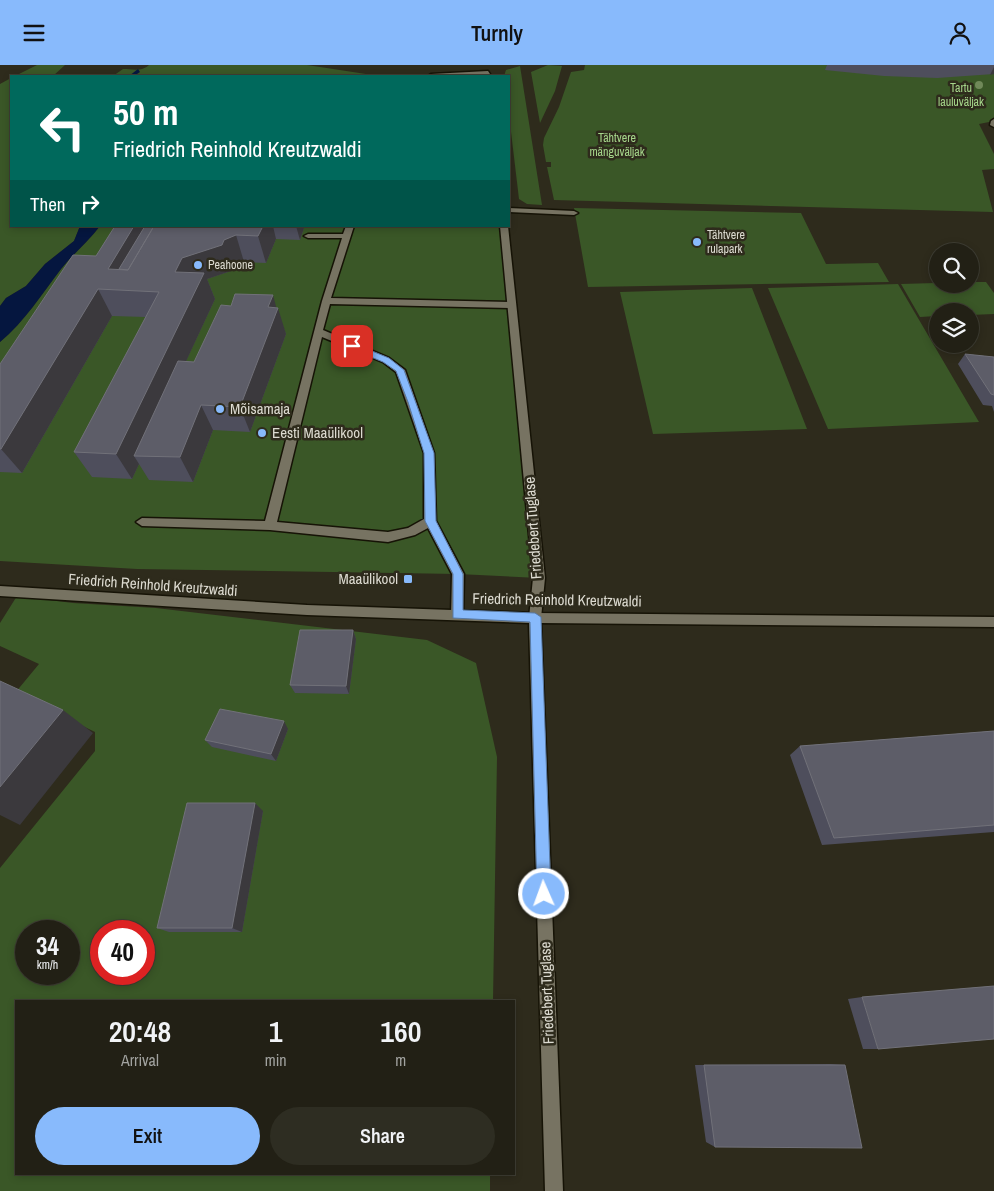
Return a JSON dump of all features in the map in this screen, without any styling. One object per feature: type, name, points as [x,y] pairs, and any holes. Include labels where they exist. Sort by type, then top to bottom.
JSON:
[{"type":"street","points":[[451,75],[490,73]]},
{"type":"street","points":[[994,121],[992,121],[994,125]]},
{"type":"street","points":[[510,210],[574,213]]},
{"type":"street","points":[[270,526],[326,301],[350,227]]},
{"type":"street","name":"Friedebert Tuglase","points":[[504,227],[538,578],[535,617],[554,1191]]},
{"type":"street","points":[[308,236],[347,236]]},
{"type":"street","points":[[326,301],[512,305]]},
{"type":"street","points":[[319,332],[386,360],[400,370],[429,453],[430,521],[458,574],[457,615]]},
{"type":"street","points":[[142,522],[270,526],[388,537],[411,532],[430,521]]},
{"type":"street","name":"Friedrich Reinhold Kreutzwaldi","points":[[0,591],[308,610],[457,615],[994,622]]},
{"type":"green space","points":[[37,65],[65,65],[54,75],[17,75]]},
{"type":"green space","points":[[149,65],[307,65],[372,75],[114,75],[123,69],[146,67]]},
{"type":"green space","points":[[548,65],[562,66],[555,91],[540,123],[531,72]]},
{"type":"green space","name":"Tähtvere mänguväljak","points":[[585,65],[994,65],[994,121],[979,124],[994,154],[994,169],[982,170],[993,212],[554,200],[547,167],[551,167],[551,162],[546,162],[543,145],[544,138],[559,107],[571,72],[584,70]]},
{"type":"green space","points":[[520,66],[542,205],[527,204],[519,199],[510,123],[510,75],[504,75],[506,70]]},
{"type":"green space","points":[[10,79],[10,227],[80,227],[74,241],[45,264],[26,286],[6,298],[0,306],[0,84]]},
{"type":"green space","name":"Tähtvere rulapark","points":[[574,208],[801,213],[826,264],[878,263],[889,282],[588,287]]},
{"type":"green space","name":"Eesti Maaülikool","points":[[99,227],[504,227],[539,578],[458,574],[137,569],[0,561],[0,342],[25,317],[70,258]]},
{"type":"green space","points":[[979,282],[986,282],[994,293],[994,314],[979,315],[979,303],[929,303],[929,316],[920,317],[901,284],[929,283],[929,293],[979,293]]},
{"type":"green space","points":[[898,284],[929,337],[929,353],[938,353],[979,422],[828,429],[768,288]]},
{"type":"green space","points":[[752,288],[807,429],[653,434],[620,292]]},
{"type":"green space","points":[[17,596],[73,603],[156,608],[427,640],[476,663],[497,757],[493,1000],[15,1000],[15,1175],[490,1175],[490,1191],[0,1191],[0,868],[95,751],[95,732],[15,693],[39,664],[0,646],[0,623]]},
{"type":"water","points":[[80,227],[99,227],[70,258],[25,317],[0,342],[0,306],[6,298],[26,286],[45,264],[74,241]]},
{"type":"building","points":[[114,227],[133,227],[108,269],[128,270],[153,227],[262,227],[258,236],[236,235],[224,240],[222,245],[182,258],[175,272],[204,273],[116,454],[74,452],[159,292],[98,289],[0,449],[0,364],[73,255],[96,256]]},
{"type":"building","points":[[144,227],[153,227],[128,270],[119,269]]},
{"type":"building","points":[[235,294],[273,295],[268,307],[278,308],[240,407],[201,405],[180,457],[134,456],[178,361],[194,362],[221,305],[231,306]]},
{"type":"building","points":[[965,354],[994,357],[994,395],[991,394]]},
{"type":"building","points":[[300,630],[353,630],[346,686],[290,685]]},
{"type":"building","points":[[0,681],[63,710],[0,787]]},
{"type":"building","points":[[220,709],[284,721],[271,754],[205,740]]},
{"type":"building","points":[[994,731],[994,825],[834,838],[800,746]]},
{"type":"building","points":[[187,803],[255,803],[232,928],[157,928]]},
{"type":"building","points":[[994,986],[994,1039],[878,1049],[862,997]]},
{"type":"building","points":[[704,1065],[845,1065],[862,1148],[715,1147]]},
{"type":"waterway","points":[[132,75],[138,71]]},
{"type":"place","name":"Tähtvere rulapark","points":[[697,242]]},
{"type":"place","name":"Peahoone","points":[[198,265]]},
{"type":"place","name":"Mõisamaja","points":[[220,409]]},
{"type":"place","name":"Eesti Maaülikool","points":[[262,433]]},
{"type":"place","name":"Maaülikool","points":[[408,579]]},
{"type":"route","points":[[352,346],[386,360],[400,370],[413,402],[429,453],[430,521],[458,574],[457,615],[535,617],[544,894]]},
{"type":"park label","name":"Tartu lauluväljak","points":[[961,95]]}]
